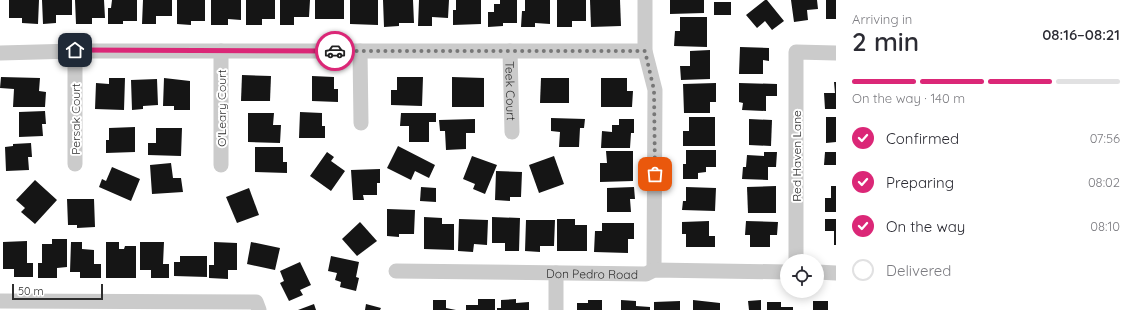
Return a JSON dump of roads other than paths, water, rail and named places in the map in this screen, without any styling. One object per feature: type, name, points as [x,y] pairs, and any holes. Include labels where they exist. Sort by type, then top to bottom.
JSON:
[{"type":"street","points":[[645,0],[645,51],[652,72],[655,97],[654,270]]},
{"type":"street","points":[[0,53],[75,50],[645,51]]},
{"type":"street","name":"Persak Court","points":[[75,50],[75,164]]},
{"type":"street","name":"O'Leary Court","points":[[221,51],[221,165]]},
{"type":"street","points":[[360,51],[361,123]]},
{"type":"street","name":"Teek Court","points":[[510,51],[512,132]]},
{"type":"street","name":"Red Haven Lane","points":[[796,254],[796,52],[836,52]]},
{"type":"street","name":"Don Pedro Road","points":[[396,271],[646,274],[654,270],[780,272]]},
{"type":"street","points":[[824,272],[836,273]]},
{"type":"street","points":[[556,273],[556,310]]},
{"type":"street","points":[[0,301],[258,306]]}]
